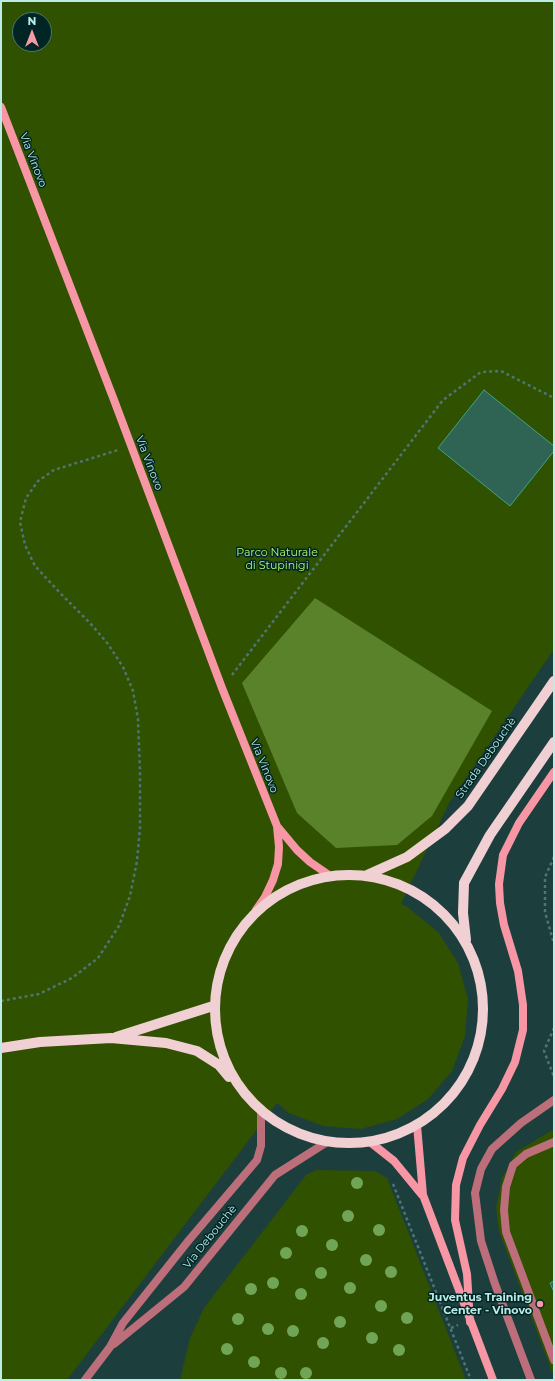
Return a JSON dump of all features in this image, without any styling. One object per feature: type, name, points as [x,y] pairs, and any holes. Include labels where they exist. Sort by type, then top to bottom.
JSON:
[{"type":"main road","name":"Via Vinovo","points":[[1,107],[222,688],[277,826],[279,847],[278,864],[268,892],[256,910]]},
{"type":"main road","name":"Strada Debouchè","points":[[367,875],[408,857],[445,829],[468,806],[554,681]]},
{"type":"main road","points":[[466,942],[463,913],[464,883],[490,835],[554,742]]},
{"type":"main road","points":[[470,1322],[467,1274],[455,1220],[456,1185],[463,1158],[480,1125],[502,1089],[515,1062],[523,1030],[523,1005],[518,971],[504,925],[500,903],[499,884],[503,855],[519,823],[554,772]]},
{"type":"main road","name":"Via Vinovo","points":[[277,826],[296,850],[329,875]]},
{"type":"main road","points":[[1,1048],[40,1042],[111,1038],[166,1043],[197,1051],[219,1065],[237,1086],[261,1112],[292,1132],[327,1142],[370,1142],[394,1136],[417,1125],[450,1099],[472,1064],[483,1023],[481,981],[466,942],[448,917],[424,897],[397,883],[367,875],[329,875],[290,887],[256,910],[233,938],[219,970],[213,1006],[219,1048],[237,1086]]},
{"type":"main road","points":[[111,1038],[213,1006]]},
{"type":"main road","points":[[417,1125],[423,1195],[493,1380]]},
{"type":"main road","points":[[370,1142],[394,1161],[423,1195]]},
{"type":"street","points":[[531,1380],[495,1284],[481,1241],[475,1193],[481,1169],[492,1149],[521,1123],[554,1100]]},
{"type":"street","name":"Via Debouchè","points":[[85,1380],[110,1347],[123,1322],[189,1240],[257,1160],[261,1146],[261,1112]]},
{"type":"street","name":"Via Debouchè","points":[[110,1347],[184,1287],[275,1175],[327,1142]]},
{"type":"street","points":[[554,1142],[526,1154],[513,1165],[506,1187],[504,1210],[506,1232],[554,1360]]},
{"type":"path","points":[[222,688],[443,400],[481,372],[501,371],[554,398]]},
{"type":"path","points":[[1,1001],[39,994],[72,978],[98,958],[119,926],[130,896],[140,828],[138,719],[133,691],[123,667],[108,644],[90,623],[35,566],[25,545],[20,522],[26,498],[38,481],[54,470],[131,447]]},
{"type":"path","points":[[554,857],[545,877],[545,912],[554,944]]},
{"type":"path","points":[[554,1028],[544,1051],[554,1077]]},
{"type":"path","points":[[391,1178],[472,1380]]},
{"type":"green space","name":"Parco Naturale di Stupinigi","points":[[1,1],[554,1],[554,649],[449,803],[401,904],[406,906],[438,932],[458,963],[468,999],[465,1036],[452,1071],[428,1099],[397,1119],[361,1129],[323,1126],[289,1113],[277,1103],[67,1380],[1,1380]]},
{"type":"green space","points":[[315,598],[492,711],[432,816],[397,845],[336,848],[297,813],[242,683]]},
{"type":"green space","name":"Juventus Training Center - Vinovo","points":[[554,1129],[554,1377],[499,1231],[496,1208],[502,1178],[516,1152]]},
{"type":"green space","points":[[316,1170],[375,1171],[387,1178],[466,1380],[180,1380],[190,1338],[204,1308],[306,1175]]},
{"type":"building","points":[[484,390],[554,446],[554,451],[510,506],[438,448]]},
{"type":"building","points":[[554,1281],[554,1292],[550,1283]]},
{"type":"place","name":"Juventus Training Center - Vinovo","points":[[540,1304]]}]
